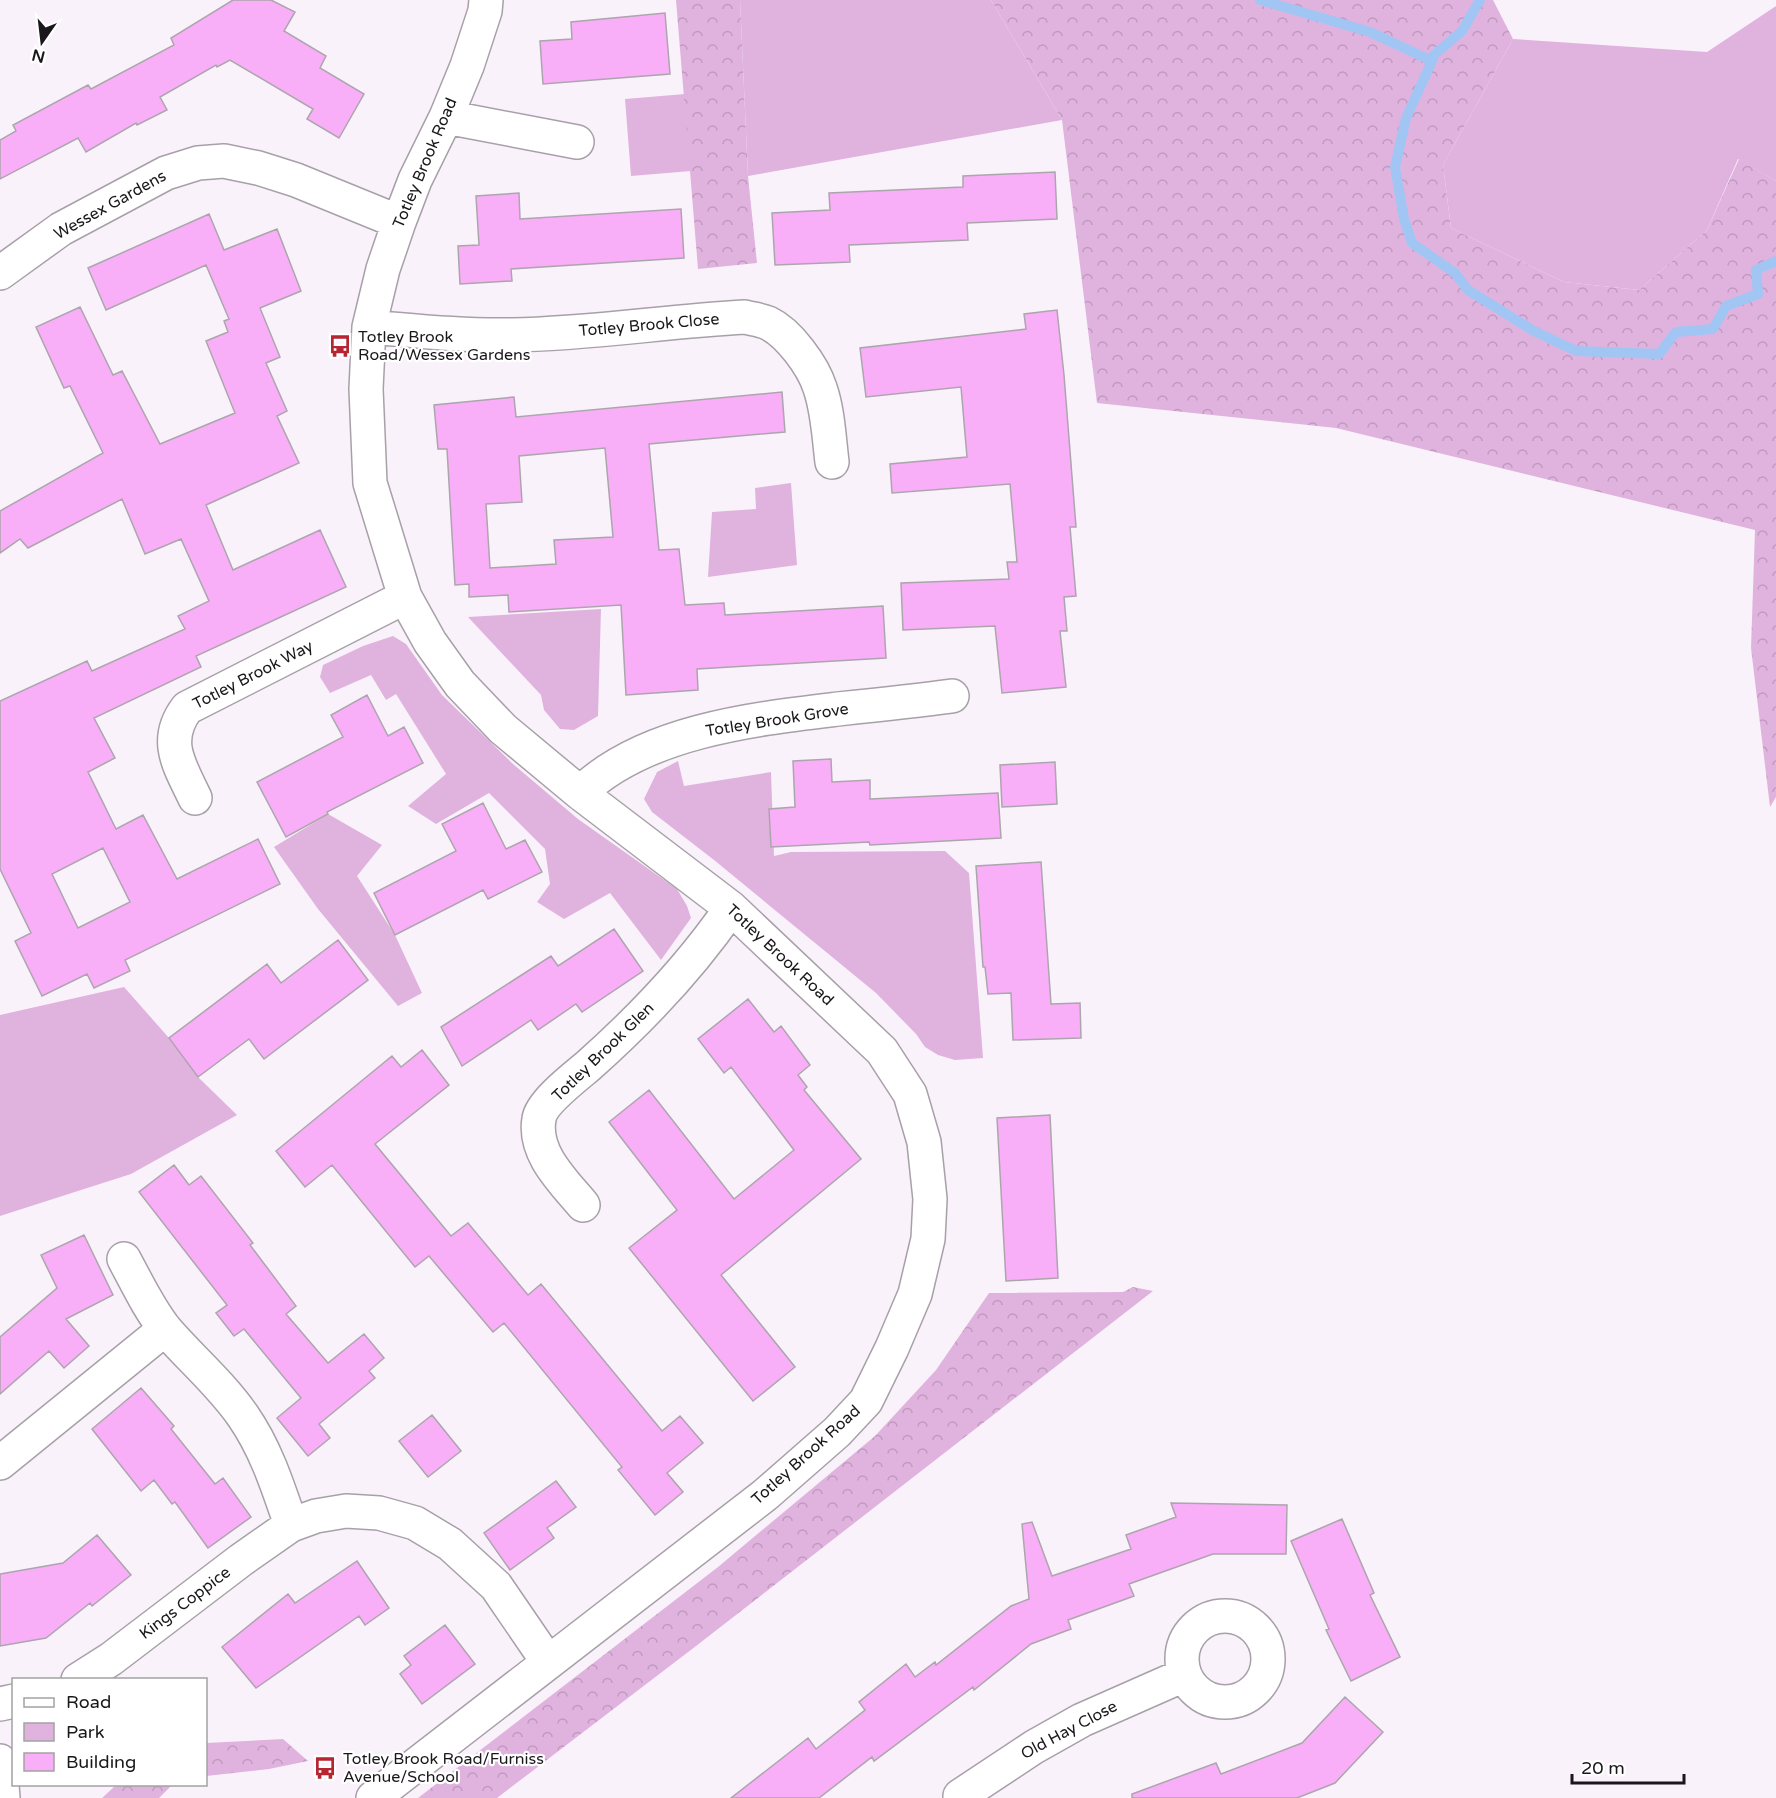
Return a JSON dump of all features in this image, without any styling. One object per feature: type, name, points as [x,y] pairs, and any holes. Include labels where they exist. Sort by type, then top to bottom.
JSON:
[{"type":"street","name":"Totley Brook Road","points":[[373,1798],[765,1496],[837,1432],[866,1401],[892,1348],[915,1294],[928,1239],[930,1198],[924,1142],[910,1094],[882,1051],[731,908],[580,793],[503,729],[460,684],[430,642],[405,597],[370,483],[366,389],[369,327],[383,269],[399,222],[415,180],[447,117],[466,66],[486,0]]},
{"type":"street","points":[[447,117],[577,142]]},
{"type":"street","name":"Wessex Gardens","points":[[0,273],[61,229],[166,173],[198,163],[224,161],[258,168],[296,180],[399,222]]},
{"type":"street","name":"Totley Brook Close","points":[[369,327],[456,334],[510,335],[564,333],[745,317],[767,322],[785,334],[802,355],[820,387],[828,421],[832,462]]},
{"type":"street","name":"Totley Brook Way","points":[[195,798],[178,763],[174,736],[177,721],[187,708],[405,597]]},
{"type":"street","name":"Totley Brook Grove","points":[[580,793],[596,778],[630,757],[695,733],[778,716],[952,696]]},
{"type":"street","name":"Totley Brook Glen","points":[[583,1205],[550,1166],[540,1141],[538,1117],[553,1096],[622,1036],[672,984],[706,945],[731,908]]},
{"type":"street","points":[[124,1259],[144,1297],[165,1329],[243,1416],[264,1451],[291,1525]]},
{"type":"street","points":[[0,1463],[165,1329]]},
{"type":"street","name":"Kings Coppice","points":[[81,1678],[111,1659],[291,1525],[316,1516],[346,1511],[378,1513],[415,1523],[450,1544],[496,1586],[548,1662]]},
{"type":"street","name":"Old Hay Close","points":[[959,1797],[1034,1747],[1082,1720],[1184,1675]]},
{"type":"street","points":[[0,1761],[3,1798]]},
{"type":"green space","points":[[676,0],[740,0],[748,176],[757,263],[698,269]]},
{"type":"green space","points":[[740,0],[991,0],[1062,120],[748,176]]},
{"type":"green space","points":[[991,0],[1493,0],[1513,39],[1443,165],[1451,228],[1564,282],[1639,290],[1707,230],[1739,159],[1776,181],[1776,797],[1770,807],[1751,648],[1755,530],[1336,428],[1097,403],[1062,120]]},
{"type":"green space","points":[[1776,6],[1776,181],[1738,159],[1707,230],[1639,290],[1564,282],[1451,228],[1443,165],[1513,39],[1707,52]]},
{"type":"green space","points":[[685,94],[691,171],[631,176],[625,99]]},
{"type":"green space","points":[[791,483],[797,565],[708,577],[712,512],[756,509],[755,488]]},
{"type":"green space","points":[[601,609],[598,716],[574,730],[560,729],[544,710],[541,695],[468,617]]},
{"type":"green space","points":[[393,636],[406,644],[442,695],[513,764],[578,819],[677,889],[691,918],[661,960],[610,893],[564,919],[537,902],[550,884],[545,849],[489,793],[436,824],[408,806],[446,774],[396,694],[386,700],[371,675],[330,693],[320,677],[323,665],[363,646]]},
{"type":"green space","points":[[678,761],[684,786],[771,772],[774,856],[791,852],[945,851],[969,873],[983,1058],[955,1060],[938,1055],[925,1047],[916,1034],[876,993],[652,812],[644,799],[657,772]]},
{"type":"green space","points":[[328,814],[382,845],[357,876],[395,935],[422,993],[398,1006],[318,909],[274,847]]},
{"type":"green space","points":[[124,987],[169,1038],[198,1077],[237,1115],[131,1174],[0,1216],[0,1015]]},
{"type":"green space","points":[[1133,1287],[1153,1291],[497,1798],[418,1798],[718,1567],[875,1436],[936,1370],[989,1293],[1123,1292]]},
{"type":"green space","points":[[283,1739],[308,1761],[269,1769],[207,1776],[207,1743]]},
{"type":"green space","points":[[115,1786],[171,1786],[159,1798],[102,1798]]},
{"type":"building","points":[[233,0],[271,0],[295,12],[284,31],[326,56],[320,68],[364,94],[339,138],[307,119],[313,109],[230,60],[217,67],[216,65],[160,97],[167,110],[137,125],[136,123],[86,152],[78,138],[0,179],[0,140],[16,131],[13,125],[88,85],[91,89],[174,45],[171,38]]},
{"type":"building","points":[[665,13],[670,74],[543,84],[540,41],[572,39],[571,22]]},
{"type":"building","points":[[1055,172],[1057,219],[967,223],[968,240],[849,245],[850,262],[775,265],[772,213],[830,210],[829,193],[963,187],[963,176]]},
{"type":"building","points":[[519,193],[520,219],[681,209],[684,258],[511,269],[512,281],[460,284],[458,246],[479,245],[476,196]]},
{"type":"building","points":[[209,214],[224,250],[277,229],[301,291],[260,308],[280,357],[266,363],[287,411],[277,416],[299,463],[206,505],[233,570],[320,530],[346,587],[196,656],[201,667],[94,718],[115,758],[88,772],[116,829],[143,815],[177,879],[258,839],[280,884],[125,960],[130,971],[94,988],[87,974],[42,996],[15,941],[31,933],[0,869],[0,701],[87,661],[92,671],[185,629],[178,616],[209,601],[181,539],[145,554],[122,499],[28,548],[20,539],[0,553],[0,511],[103,453],[70,386],[64,388],[36,327],[80,307],[113,375],[122,371],[160,444],[235,413],[206,341],[228,332],[224,321],[229,319],[206,265],[106,310],[88,268]],"holes":[[[103,848],[130,902],[78,928],[52,874]]]},
{"type":"building","points":[[1057,310],[1076,527],[1070,527],[1076,596],[1064,597],[1067,631],[1060,631],[1066,687],[1002,693],[995,626],[903,630],[901,583],[1009,579],[1007,562],[1017,562],[1010,484],[892,493],[890,464],[967,457],[961,387],[866,397],[860,348],[1026,329],[1024,314]]},
{"type":"building","points":[[782,392],[785,432],[649,444],[659,550],[679,549],[685,605],[724,603],[725,615],[883,606],[886,658],[697,669],[698,690],[626,695],[621,605],[509,612],[508,595],[469,597],[469,584],[455,585],[447,449],[438,449],[434,405],[514,397],[516,417]],"holes":[[[605,448],[613,537],[554,540],[556,564],[490,568],[486,504],[522,502],[519,456]]]},
{"type":"building","points":[[367,695],[388,736],[404,727],[423,763],[327,812],[328,814],[286,837],[257,782],[343,737],[331,715]]},
{"type":"building","points":[[831,759],[832,782],[870,780],[870,799],[998,793],[1001,838],[870,845],[869,842],[771,847],[769,809],[795,807],[793,761]]},
{"type":"building","points":[[1055,762],[1057,804],[1002,807],[1000,765]]},
{"type":"building","points":[[483,803],[506,849],[525,840],[542,872],[488,899],[483,890],[395,935],[374,893],[456,851],[442,824]]},
{"type":"building","points":[[1041,862],[1051,1004],[1080,1003],[1081,1038],[1013,1040],[1011,993],[988,994],[985,967],[983,967],[976,866]]},
{"type":"building","points":[[614,929],[643,971],[582,1012],[576,1004],[538,1030],[531,1020],[462,1066],[441,1027],[551,956],[558,966]]},
{"type":"building","points":[[338,940],[368,980],[264,1059],[249,1039],[198,1077],[169,1038],[267,964],[281,983]]},
{"type":"building","points":[[748,999],[774,1032],[781,1026],[810,1065],[798,1075],[807,1087],[804,1090],[861,1159],[721,1275],[795,1367],[753,1401],[629,1248],[677,1210],[609,1122],[649,1090],[734,1199],[794,1150],[731,1067],[724,1073],[698,1039]]},
{"type":"building","points":[[422,1050],[449,1085],[375,1144],[451,1236],[468,1223],[528,1295],[541,1284],[662,1431],[680,1416],[703,1443],[667,1473],[683,1492],[655,1515],[618,1470],[622,1467],[504,1323],[493,1332],[429,1256],[415,1267],[332,1165],[305,1187],[276,1151],[392,1056],[401,1067]]},
{"type":"building","points":[[1050,1115],[1058,1278],[1006,1281],[997,1118]]},
{"type":"building","points":[[174,1165],[189,1185],[201,1176],[253,1243],[250,1245],[296,1306],[286,1314],[328,1363],[364,1334],[384,1358],[369,1371],[375,1378],[319,1424],[330,1438],[308,1456],[277,1418],[301,1398],[244,1329],[234,1336],[216,1313],[227,1305],[139,1192]]},
{"type":"building","points":[[84,1235],[113,1295],[66,1319],[89,1346],[64,1368],[49,1351],[0,1394],[0,1337],[57,1288],[41,1255]]},
{"type":"building","points":[[141,1388],[174,1426],[171,1429],[215,1484],[223,1478],[251,1517],[208,1548],[175,1502],[172,1504],[154,1480],[141,1491],[92,1429]]},
{"type":"building","points":[[432,1415],[461,1451],[428,1477],[399,1441]]},
{"type":"building","points":[[556,1481],[576,1507],[547,1528],[554,1538],[510,1570],[484,1533]]},
{"type":"building","points":[[1171,1503],[1287,1505],[1286,1554],[1213,1554],[1129,1584],[1134,1596],[1068,1620],[1071,1629],[1031,1644],[974,1690],[973,1687],[874,1761],[872,1757],[819,1798],[731,1798],[808,1738],[816,1749],[865,1710],[859,1702],[906,1664],[915,1677],[935,1662],[936,1665],[1011,1606],[1029,1599],[1022,1524],[1032,1522],[1052,1576],[1131,1549],[1126,1535],[1176,1517]]},
{"type":"building","points":[[1342,1519],[1374,1593],[1370,1595],[1400,1657],[1351,1681],[1326,1630],[1329,1629],[1291,1541]]},
{"type":"building","points":[[97,1535],[131,1575],[92,1606],[90,1603],[46,1638],[0,1646],[0,1574],[63,1563]]},
{"type":"building","points":[[357,1561],[389,1608],[365,1625],[359,1616],[256,1688],[222,1647],[288,1594],[295,1603]]},
{"type":"building","points":[[445,1625],[475,1664],[422,1704],[400,1674],[411,1665],[404,1656]]},
{"type":"building","points":[[1345,1697],[1383,1732],[1335,1783],[1297,1798],[1132,1798],[1132,1794],[1216,1763],[1221,1774],[1302,1743]]},
{"type":"waterway","points":[[1260,0],[1370,32],[1432,61],[1406,118],[1395,167],[1404,219],[1412,243],[1455,273],[1468,290],[1534,331],[1576,351],[1659,354],[1676,332],[1713,329],[1726,306],[1758,294],[1756,270],[1776,261]]},
{"type":"waterway","points":[[1432,61],[1434,55],[1462,31],[1480,0]]},
{"type":"place","name":"Totley Brook Road/Wessex Gardens","points":[[340,346]]},
{"type":"place","name":"Totley Brook Road/Furniss Avenue/School","points":[[325,1768]]}]
